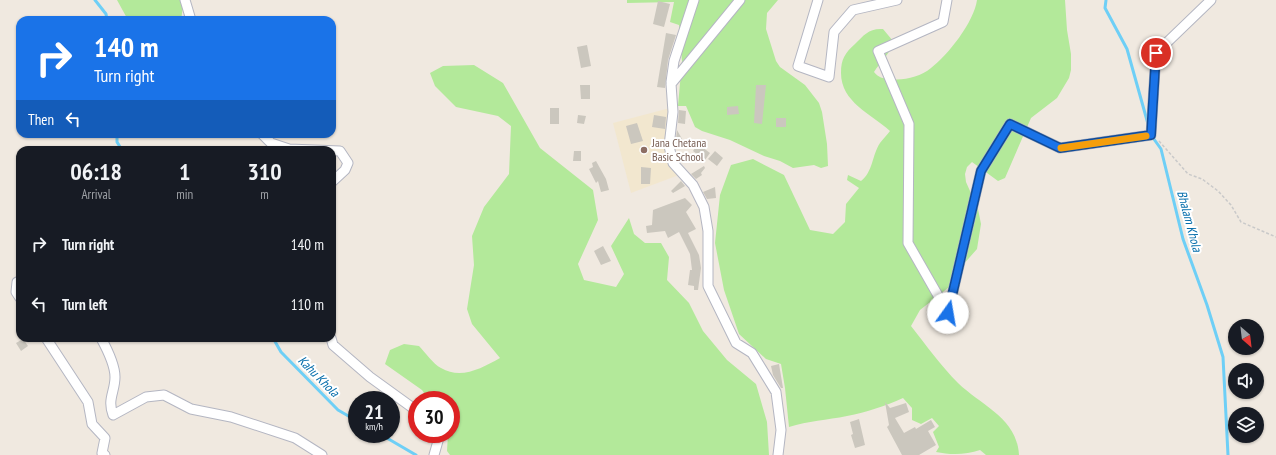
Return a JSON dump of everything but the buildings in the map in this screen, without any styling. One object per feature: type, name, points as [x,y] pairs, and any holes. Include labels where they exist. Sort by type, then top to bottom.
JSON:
[{"type":"street","points":[[185,0],[191,16]]},
{"type":"street","points":[[694,0],[674,61],[671,84],[673,112],[669,146],[673,162],[693,185],[704,207],[708,231],[708,286],[736,343],[752,353],[776,392],[781,430],[778,455]]},
{"type":"street","points":[[671,84],[740,0]]},
{"type":"street","points":[[818,0],[798,66],[829,77],[834,32],[853,10],[898,0]]},
{"type":"street","points":[[947,0],[943,22],[878,52],[910,124],[908,243],[948,313],[981,171],[1010,124],[1060,148],[1151,135],[1156,53],[1211,0]]},
{"type":"street","points":[[266,138],[271,143],[282,146]]},
{"type":"street","points":[[336,151],[340,151],[348,163],[345,170],[336,178]]},
{"type":"street","points":[[49,342],[88,402],[92,424],[105,438],[102,453],[105,455]]},
{"type":"street","points":[[104,342],[108,351],[115,377],[109,404],[113,415],[146,397],[164,396],[191,409],[231,417],[295,438],[322,455]]},
{"type":"street","points":[[332,342],[333,345],[370,377],[408,404]]},
{"type":"street","points":[[434,455],[437,443]]},
{"type":"path","points":[[1151,133],[1188,174],[1202,179],[1218,191],[1231,205],[1241,222],[1276,236]]},
{"type":"shaded area","name":"Jana Chetana Basic School","points":[[670,108],[670,129],[679,175],[631,193],[613,123]]},
{"type":"green space","points":[[117,0],[184,0],[182,16],[126,16]]},
{"type":"green space","points":[[627,0],[778,0],[767,13],[766,29],[776,61],[780,67],[805,85],[819,103],[822,112],[827,144],[828,166],[821,168],[814,165],[793,168],[730,140],[702,131],[695,127],[686,106],[678,106],[682,61],[679,25],[670,22],[674,2],[627,3]]},
{"type":"green space","points":[[977,0],[1065,0],[1067,30],[1071,54],[1071,70],[1069,78],[1057,98],[1031,118],[1005,178],[998,181],[972,162],[967,167],[965,174],[966,182],[978,209],[981,224],[977,249],[962,266],[958,280],[920,310],[911,326],[958,383],[1005,422],[1012,431],[1017,442],[1019,455],[986,455],[980,450],[958,454],[936,452],[939,447],[933,432],[939,426],[932,418],[921,424],[912,420],[912,408],[903,398],[862,413],[803,423],[789,427],[781,364],[766,359],[739,334],[724,290],[715,243],[720,195],[731,165],[753,159],[784,175],[810,230],[833,234],[845,222],[846,204],[859,188],[847,180],[848,175],[861,181],[865,177],[868,173],[877,148],[890,131],[851,100],[846,92],[842,83],[841,73],[843,60],[846,53],[870,31],[883,29],[893,41],[888,53],[874,72],[881,77],[895,79],[906,79],[917,76],[931,68],[952,47],[966,28],[975,9]]},
{"type":"green space","points":[[474,65],[503,83],[540,148],[593,190],[598,220],[578,264],[584,280],[616,287],[624,274],[611,246],[629,218],[634,234],[645,243],[661,243],[669,257],[667,280],[689,303],[703,331],[727,360],[756,384],[767,422],[769,455],[450,455],[447,451],[447,443],[460,443],[460,391],[423,391],[385,364],[390,350],[404,344],[419,346],[438,366],[456,373],[464,373],[479,369],[500,358],[472,324],[467,309],[474,265],[472,236],[484,207],[509,174],[511,126],[498,116],[456,107],[435,86],[430,73],[443,66]]},
{"type":"waterway","name":"Kahu Khola","points":[[95,0],[106,16]]},
{"type":"waterway","name":"Bhalam Khola","points":[[1106,0],[1105,8],[1127,49],[1148,124]]},
{"type":"waterway","name":"Bhalam Khola","points":[[1151,135],[1161,149],[1183,239],[1207,305],[1223,357],[1228,455]]},
{"type":"waterway","name":"Kahu Khola","points":[[117,138],[120,146]]},
{"type":"waterway","name":"Kahu Khola","points":[[275,342],[281,352],[338,410],[348,416]]},
{"type":"waterway","name":"Kahu Khola","points":[[395,443],[416,455]]},
{"type":"slow traffic","points":[[1061,148],[1146,136]]},
{"type":"place","name":"Jana Chetana Basic School","points":[[644,150]]},
{"type":"route","points":[[948,313],[981,171],[1010,124],[1060,148],[1151,135],[1156,53]]}]
